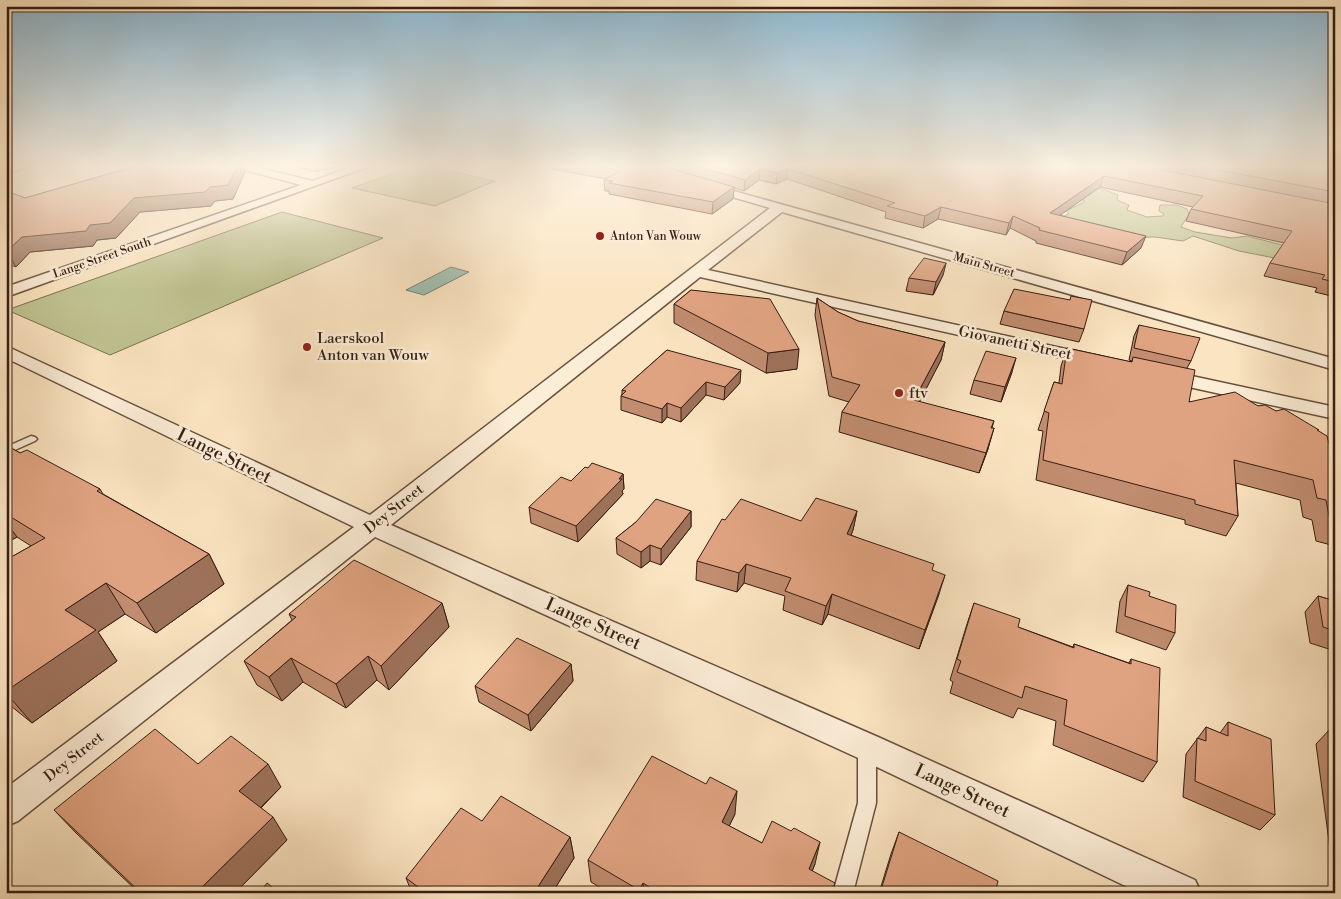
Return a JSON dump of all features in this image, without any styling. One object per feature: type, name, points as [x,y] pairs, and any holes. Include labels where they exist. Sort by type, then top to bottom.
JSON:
[{"type":"street","name":"Lange Street South","points":[[6,292],[248,207]]},
{"type":"street","name":"Dey Street","points":[[6,809],[780,207]]},
{"type":"street","name":"Main Street","points":[[780,207],[1335,364]]},
{"type":"street","name":"Giovanetti Street","points":[[695,272],[1112,364]]},
{"type":"street","name":"Lange Street","points":[[6,350],[372,526],[867,747],[1182,893]]},
{"type":"street","points":[[1150,373],[1335,413]]},
{"type":"lane","points":[[6,451],[31,439]]},
{"type":"lane","points":[[843,893],[867,803],[867,747]]},
{"type":"green space","points":[[1074,207],[1128,207],[1127,210],[1147,217],[1163,216],[1164,214],[1159,211],[1160,207],[1182,207],[1187,209],[1189,214],[1181,227],[1195,232],[1232,238],[1247,236],[1286,246],[1290,261],[1239,251],[1193,236],[1183,241],[1155,237],[1116,238],[1059,218],[1069,214],[1066,211]]},
{"type":"green space","points":[[282,212],[383,238],[110,355],[7,310]]},
{"type":"shaded area","points":[[451,267],[469,272],[424,295],[406,290]]},
{"type":"building","points":[[6,207],[125,207],[110,223],[90,225],[86,231],[22,237],[6,251]]},
{"type":"building","points":[[891,207],[1059,207],[1050,213],[1146,236],[1127,252],[1039,230],[1040,228],[1013,216],[1009,223],[941,207],[925,216]]},
{"type":"building","points":[[1193,207],[1335,207],[1335,282],[1322,279],[1325,275],[1270,263],[1292,231],[1191,209]]},
{"type":"building","points":[[924,258],[946,263],[936,282],[909,278]]},
{"type":"building","points":[[1014,289],[1070,300],[1071,296],[1092,300],[1084,329],[1004,311]]},
{"type":"building","points":[[691,290],[770,299],[799,349],[768,353],[674,304]]},
{"type":"building","points":[[817,298],[838,312],[858,321],[945,342],[914,400],[994,421],[991,428],[994,428],[986,453],[842,412],[860,385],[832,377]]},
{"type":"building","points":[[1139,325],[1200,338],[1191,361],[1134,348]]},
{"type":"building","points":[[1067,348],[1132,362],[1133,357],[1195,370],[1189,402],[1235,392],[1258,406],[1265,405],[1276,411],[1284,409],[1319,430],[1317,430],[1327,436],[1335,466],[1335,522],[1330,521],[1326,500],[1317,498],[1313,480],[1234,460],[1238,516],[1195,504],[1195,500],[1043,460],[1049,413],[1044,411],[1054,382],[1062,384]]},
{"type":"building","points":[[667,350],[741,370],[725,387],[706,382],[681,408],[667,403],[662,409],[621,396],[626,391],[622,390]]},
{"type":"building","points":[[986,351],[1016,358],[1005,387],[974,380]]},
{"type":"building","points":[[6,445],[20,453],[27,450],[100,489],[97,491],[209,554],[137,603],[106,583],[65,610],[96,630],[6,691],[6,560],[45,538],[6,514]]},
{"type":"building","points":[[592,463],[623,474],[619,479],[622,479],[576,526],[529,507],[561,477],[571,481],[585,467],[588,468]]},
{"type":"building","points":[[816,498],[857,511],[847,534],[934,564],[932,570],[945,575],[925,630],[832,594],[826,606],[785,591],[791,578],[746,564],[739,573],[697,561],[722,519],[725,520],[741,499],[801,521]]},
{"type":"building","points":[[656,499],[691,511],[661,549],[650,545],[641,552],[616,538],[636,522]]},
{"type":"building","points":[[354,560],[442,603],[381,666],[368,656],[336,684],[291,658],[269,677],[244,661],[296,617],[289,614]]},
{"type":"building","points":[[1128,585],[1150,592],[1149,596],[1176,605],[1175,633],[1125,616]]},
{"type":"building","points":[[1318,596],[1335,601],[1335,631],[1323,627]]},
{"type":"building","points":[[974,603],[1020,619],[1018,627],[1074,648],[1074,644],[1131,664],[1131,659],[1160,668],[1157,762],[1064,725],[1067,700],[1025,686],[1022,698],[957,672],[961,661],[957,659]]},
{"type":"building","points":[[517,638],[571,664],[528,715],[475,686]]},
{"type":"building","points":[[1228,722],[1271,739],[1275,815],[1195,781],[1197,738],[1206,741],[1206,727],[1228,736]]},
{"type":"building","points":[[1331,728],[1335,730],[1335,754]]},
{"type":"building","points":[[155,729],[198,764],[231,736],[268,764],[239,791],[273,817],[196,893],[141,893],[54,810]]},
{"type":"building","points":[[652,756],[706,784],[710,777],[737,791],[722,822],[762,843],[772,821],[791,831],[794,828],[820,842],[809,869],[835,883],[831,893],[659,893],[643,883],[639,890],[588,860]]},
{"type":"building","points":[[501,796],[570,837],[534,893],[426,893],[406,878],[461,808],[482,821]]},
{"type":"building","points":[[899,832],[998,881],[995,893],[880,893]]},
{"type":"building","points":[[267,883],[280,893],[259,893]]},
{"type":"building","points":[[6,887],[12,893],[6,893]]},
{"type":"place","name":"Anton Van Wouw","points":[[600,236]]},
{"type":"place","name":"Laerskool Anton van Wouw","points":[[307,347]]},
{"type":"place","name":"ftv","points":[[899,393]]}]
